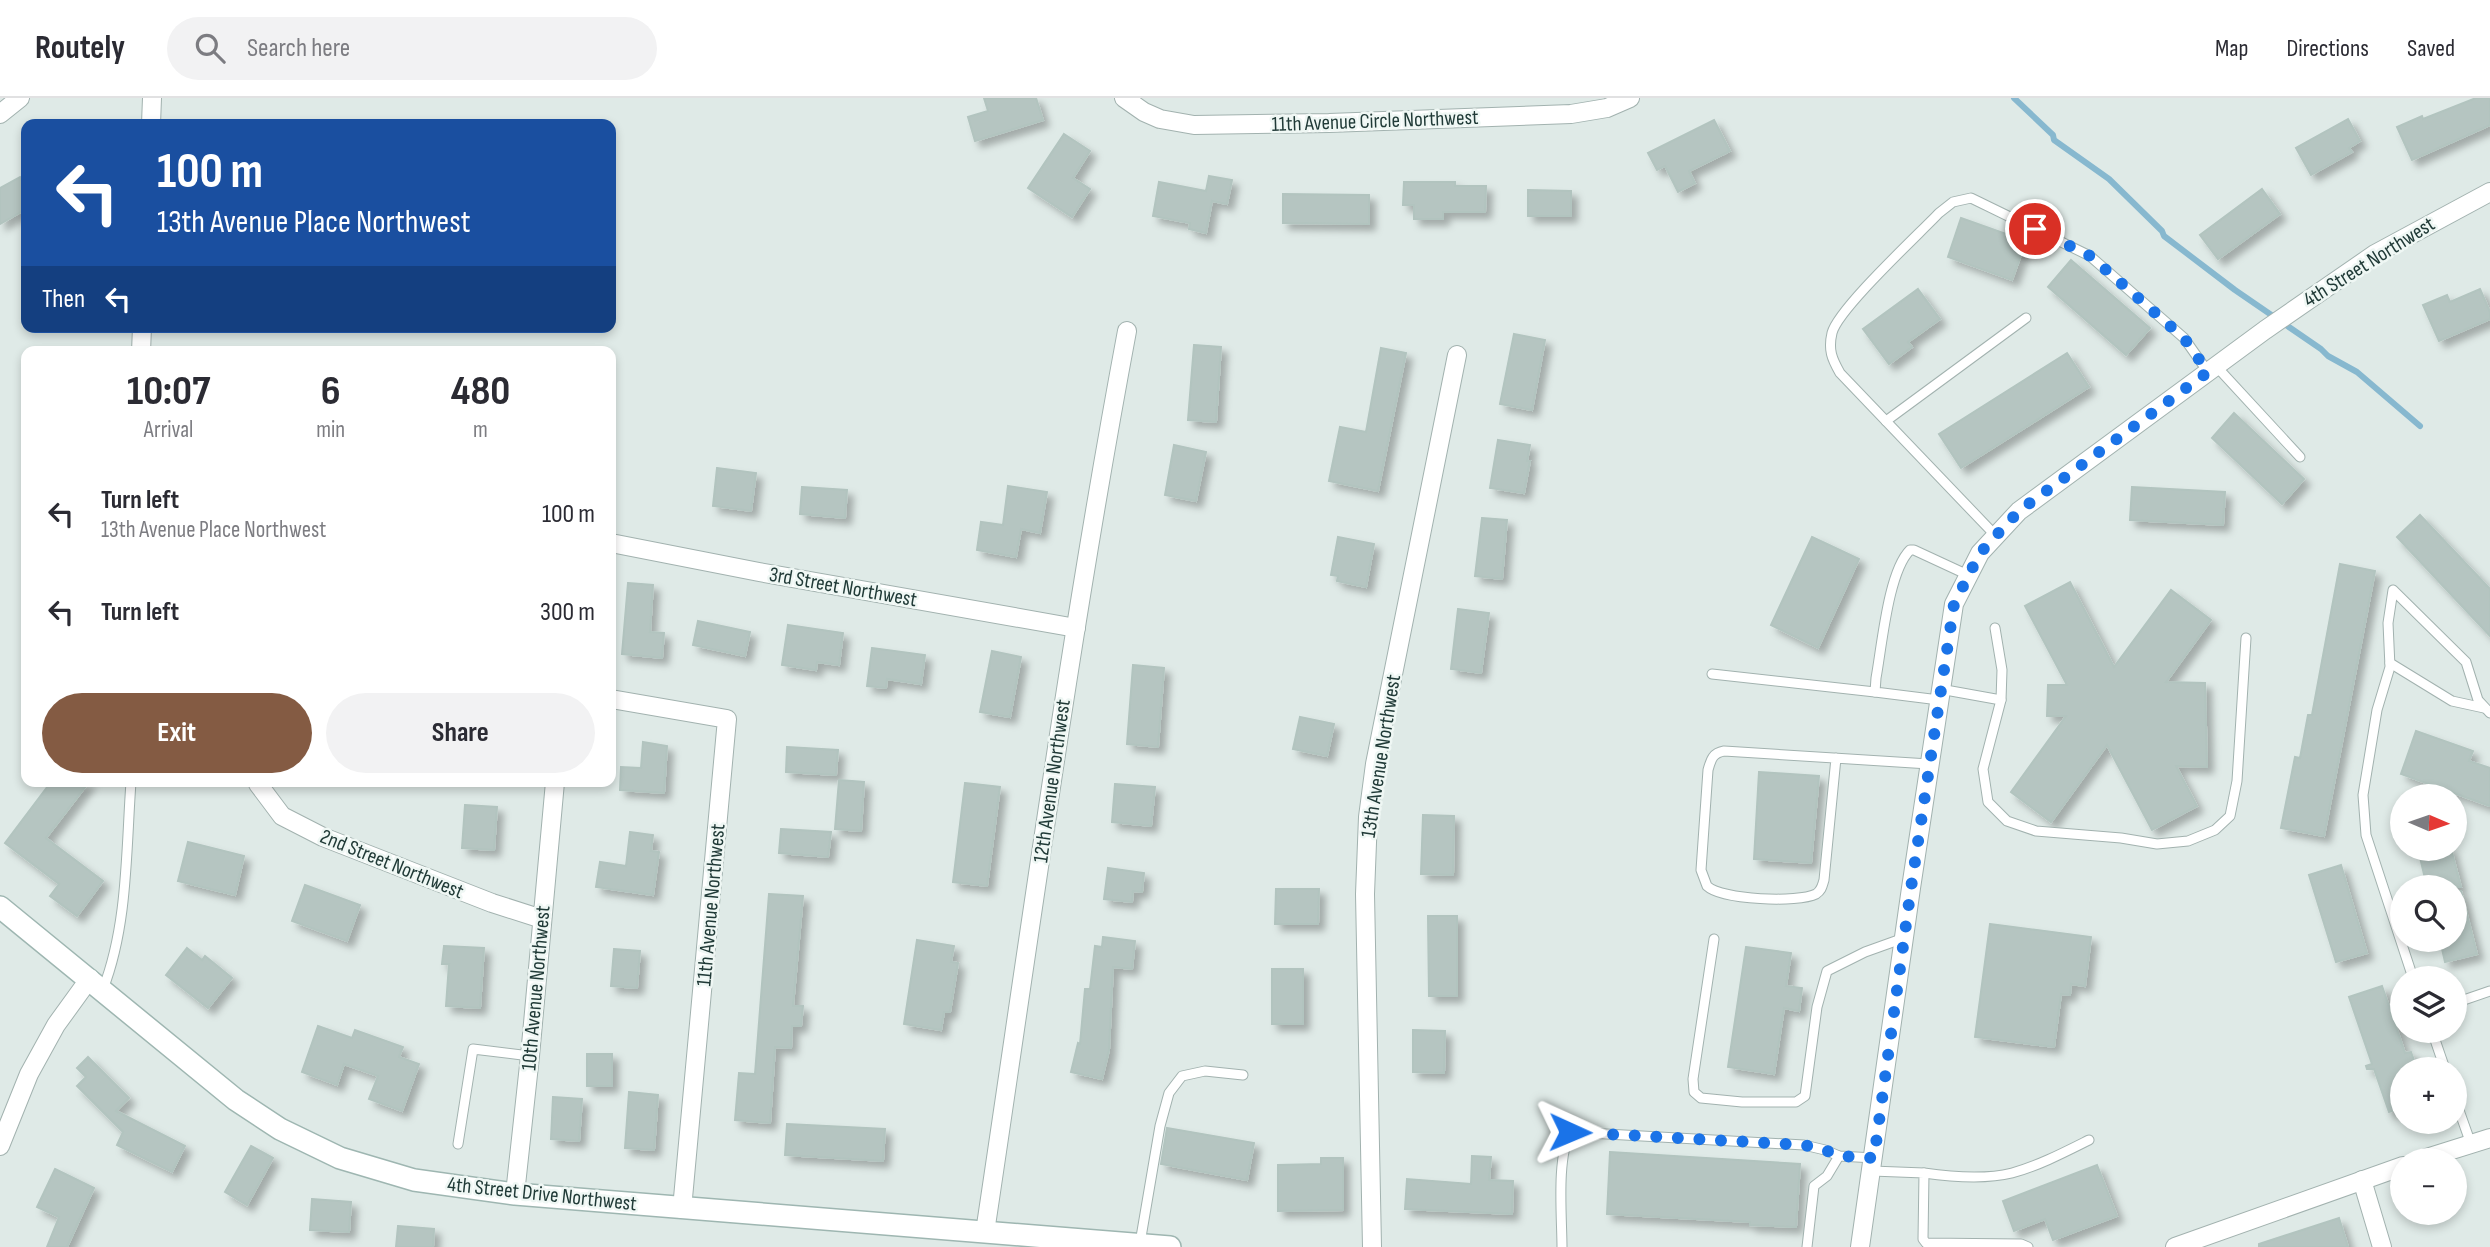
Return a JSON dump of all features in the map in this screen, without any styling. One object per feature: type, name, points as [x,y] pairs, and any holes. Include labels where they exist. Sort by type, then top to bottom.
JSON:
[{"type":"main road","name":"4th Street Drive Northwest","points":[[0,907],[236,1100],[281,1129],[340,1158],[414,1180],[515,1194],[682,1209],[1170,1247]]},
{"type":"street","points":[[0,114],[20,98]]},
{"type":"street","points":[[150,119],[152,98]]},
{"type":"street","name":"11th Avenue Circle Northwest","points":[[1124,98],[1160,119],[1194,125],[1343,123],[1571,114],[1607,108],[1630,98]]},
{"type":"street","name":"4th Street Northwest","points":[[1860,1247],[1954,604],[1980,553],[2019,511],[2252,339],[2375,254],[2490,192]]},
{"type":"street","name":"12th Avenue Northwest","points":[[985,1232],[1076,628],[1126,331]]},
{"type":"street","name":"13th Avenue Northwest","points":[[1372,1247],[1365,894],[1368,817],[1375,764],[1457,355]]},
{"type":"street","name":"3rd Street Northwest","points":[[616,543],[759,572],[1076,628]]},
{"type":"street","name":"11th Avenue Northwest","points":[[616,700],[727,719],[682,1209]]},
{"type":"street","name":"2nd Street Northwest","points":[[260,787],[282,816],[323,837],[492,903],[542,919]]},
{"type":"street","name":"10th Avenue Northwest","points":[[515,1194],[555,787]]},
{"type":"street","points":[[0,1146],[29,1074],[56,1025],[96,984]]},
{"type":"street","points":[[2458,1148],[2490,1138]]},
{"type":"street","points":[[2175,1247],[2390,1170]]},
{"type":"street","points":[[2362,1180],[2382,1247]]},
{"type":"lane","points":[[1995,535],[1840,373],[1829,353],[1832,330],[1846,309],[1939,213],[1953,202],[1971,198],[2090,256],[2184,338],[2300,457]]},
{"type":"lane","points":[[1886,421],[2026,318]]},
{"type":"lane","points":[[1875,692],[1894,583],[1905,555],[1914,550],[1968,575]]},
{"type":"lane","points":[[2409,966],[2366,835],[2363,795],[2377,710],[2390,663],[2388,623],[2393,590],[2466,662],[2478,701],[2488,711]]},
{"type":"lane","points":[[1995,628],[2002,670],[2001,700],[1983,769],[1988,802],[2007,821],[2036,831],[2121,838],[2157,844],[2188,841],[2215,830],[2230,816],[2236,781],[2246,638]]},
{"type":"lane","points":[[2390,663],[2452,701],[2488,711]]},
{"type":"lane","points":[[1712,674],[1875,692],[2001,700]]},
{"type":"lane","points":[[1836,758],[1821,890],[1814,895],[1794,898],[1747,897],[1720,893],[1707,886],[1702,870],[1708,770],[1712,756],[1724,751],[1836,758],[1929,764]]},
{"type":"lane","points":[[96,984],[114,961],[125,880],[131,787]]},
{"type":"lane","points":[[1714,939],[1693,1079],[1694,1092],[1702,1098],[1742,1102],[1796,1102],[1805,1096],[1817,1007],[1827,971],[1865,952],[1904,938]]},
{"type":"lane","points":[[2467,999],[2490,991]]},
{"type":"lane","points":[[458,1144],[473,1049],[530,1056]]},
{"type":"lane","points":[[1139,1245],[1160,1126],[1169,1093],[1182,1076],[1205,1071],[1243,1075]]},
{"type":"lane","points":[[1562,1247],[1562,1173],[1570,1132],[1804,1145],[1873,1165],[1972,1177],[2012,1173],[2089,1140]]},
{"type":"lane","points":[[2467,1133],[2471,1144]]},
{"type":"lane","points":[[1807,1247],[1815,1186],[1827,1176],[1839,1156]]},
{"type":"lane","points":[[1924,1173],[1923,1239],[1926,1243],[2021,1244],[2028,1247]]},
{"type":"building","points":[[984,98],[1036,98],[1043,120],[975,141],[968,117],[988,111]]},
{"type":"building","points":[[2476,98],[2490,98],[2490,125],[2412,160],[2397,127]]},
{"type":"building","points":[[2348,119],[2360,141],[2349,148],[2352,152],[2311,175],[2296,148]]},
{"type":"building","points":[[1714,120],[1730,151],[1689,171],[1695,183],[1678,192],[1665,166],[1657,170],[1648,153]]},
{"type":"building","points":[[1064,134],[1090,151],[1073,178],[1090,189],[1072,217],[1028,188]]},
{"type":"building","points":[[1209,176],[1232,180],[1227,204],[1212,201],[1206,233],[1189,229],[1190,223],[1153,216],[1159,182],[1206,191]]},
{"type":"building","points":[[21,179],[21,212],[0,224],[0,188]]},
{"type":"building","points":[[1404,182],[1455,182],[1455,186],[1486,186],[1485,212],[1443,212],[1443,219],[1414,219],[1414,205],[1403,205]]},
{"type":"building","points":[[2262,189],[2280,214],[2218,259],[2200,235]]},
{"type":"building","points":[[1528,190],[1571,191],[1571,216],[1528,216]]},
{"type":"building","points":[[1283,194],[1369,195],[1369,224],[1283,223]]},
{"type":"building","points":[[1961,218],[2026,241],[2012,280],[1948,257]]},
{"type":"building","points":[[2071,260],[2150,328],[2126,355],[2048,287]]},
{"type":"building","points":[[1918,289],[1940,319],[1908,342],[1912,347],[1889,364],[1863,329]]},
{"type":"building","points":[[2480,289],[2490,312],[2490,319],[2439,341],[2423,305],[2447,295],[2450,302]]},
{"type":"building","points":[[1514,334],[1545,340],[1532,410],[1500,404]]},
{"type":"building","points":[[1194,345],[1221,347],[1216,422],[1188,420]]},
{"type":"building","points":[[1381,348],[1406,353],[1378,491],[1329,481],[1340,427],[1366,432]]},
{"type":"building","points":[[2067,353],[2089,387],[1961,468],[1939,434]]},
{"type":"building","points":[[2234,413],[2304,479],[2282,504],[2212,438]]},
{"type":"building","points":[[1498,440],[1530,445],[1524,493],[1490,488]]},
{"type":"building","points":[[1174,445],[1206,452],[1196,501],[1165,495]]},
{"type":"building","points":[[717,468],[756,473],[751,511],[713,506]]},
{"type":"building","points":[[1008,486],[1047,492],[1040,533],[1021,529],[1016,557],[977,550],[981,522],[1003,525]]},
{"type":"building","points":[[802,487],[847,490],[845,518],[800,514]]},
{"type":"building","points":[[2132,487],[2225,492],[2223,525],[2130,520]]},
{"type":"building","points":[[2420,515],[2490,589],[2490,636],[2397,537]]},
{"type":"building","points":[[1482,518],[1507,520],[1502,579],[1475,576]]},
{"type":"building","points":[[1338,537],[1374,544],[1366,587],[1337,581],[1338,576],[1331,575]]},
{"type":"building","points":[[1812,537],[1859,559],[1818,648],[1771,625]]},
{"type":"building","points":[[2340,564],[2375,571],[2324,836],[2281,828],[2295,757],[2300,758],[2308,715],[2312,715]]},
{"type":"building","points":[[2070,582],[2114,667],[2171,590],[2211,620],[2166,682],[2205,683],[2207,767],[2176,766],[2197,806],[2152,830],[2107,745],[2051,822],[2011,792],[2066,716],[2047,716],[2048,685],[2067,685],[2025,606]]},
{"type":"building","points":[[628,583],[653,585],[650,632],[664,633],[662,658],[622,654]]},
{"type":"building","points":[[1458,609],[1489,613],[1481,673],[1451,669]]},
{"type":"building","points":[[698,621],[750,632],[745,656],[693,645]]},
{"type":"building","points":[[788,625],[843,633],[839,665],[817,662],[816,670],[782,665]]},
{"type":"building","points":[[872,648],[925,655],[921,684],[887,679],[886,688],[867,686]]},
{"type":"building","points":[[992,651],[1021,657],[1010,717],[980,712]]},
{"type":"building","points":[[1133,665],[1164,668],[1158,747],[1127,744]]},
{"type":"building","points":[[1300,717],[1334,724],[1327,756],[1293,749]]},
{"type":"building","points":[[2416,731],[2473,751],[2469,761],[2490,768],[2490,806],[2468,798],[2468,784],[2429,784],[2401,774]]},
{"type":"building","points":[[643,742],[667,746],[664,793],[620,790],[621,767],[641,768]]},
{"type":"building","points":[[787,747],[838,750],[836,775],[786,772]]},
{"type":"building","points":[[1759,772],[1819,776],[1811,863],[1754,859]]},
{"type":"building","points":[[839,780],[864,782],[861,831],[835,829]]},
{"type":"building","points":[[965,783],[1000,787],[987,886],[953,882]]},
{"type":"building","points":[[1115,784],[1155,787],[1151,826],[1112,822]]},
{"type":"building","points":[[47,787],[85,787],[46,838],[103,881],[77,916],[50,896],[59,884],[5,843]]},
{"type":"building","points":[[465,805],[497,807],[494,850],[462,848]]},
{"type":"building","points":[[1423,815],[1454,816],[1453,875],[1421,874]]},
{"type":"building","points":[[781,829],[831,832],[828,857],[779,853]]},
{"type":"building","points":[[630,832],[653,835],[651,851],[659,852],[653,895],[596,887],[600,862],[626,866]]},
{"type":"building","points":[[188,842],[244,856],[235,895],[178,881]]},
{"type":"building","points":[[2421,861],[2454,861],[2458,875],[2424,875]]},
{"type":"building","points":[[2341,865],[2367,953],[2336,962],[2309,875]]},
{"type":"building","points":[[1108,868],[1144,873],[1142,892],[1133,891],[1132,902],[1104,899]]},
{"type":"building","points":[[305,885],[360,905],[347,941],[292,921]]},
{"type":"building","points":[[1276,889],[1319,889],[1318,924],[1275,924]]},
{"type":"building","points":[[769,894],[803,896],[793,1006],[803,1006],[801,1026],[792,1026],[791,1048],[775,1047],[770,1123],[735,1120],[739,1073],[755,1074]]},
{"type":"building","points":[[2467,915],[2477,954],[2445,962],[2443,952],[2467,952]]},
{"type":"building","points":[[1428,916],[1457,916],[1457,996],[1429,996]]},
{"type":"building","points":[[1990,924],[2091,937],[2085,986],[2071,984],[2070,995],[2061,994],[2054,1047],[1975,1037]]},
{"type":"building","points":[[1103,937],[1135,941],[1132,969],[1113,967],[1109,1050],[1102,1079],[1071,1072],[1078,1043],[1080,1044],[1085,989],[1090,989],[1095,946],[1102,947]]},
{"type":"building","points":[[917,940],[954,946],[951,962],[958,963],[950,1012],[944,1012],[941,1030],[904,1024]]},
{"type":"building","points":[[444,946],[484,948],[480,1008],[446,1006],[449,964],[442,964]]},
{"type":"building","points":[[1746,947],[1791,953],[1786,986],[1802,988],[1799,1011],[1784,1008],[1774,1074],[1728,1067]]},
{"type":"building","points":[[187,948],[202,960],[205,956],[232,978],[208,1008],[166,975]]},
{"type":"building","points":[[614,949],[640,951],[637,988],[611,986]]},
{"type":"building","points":[[1272,969],[1303,969],[1303,1024],[1272,1024]]},
{"type":"building","points":[[2382,986],[2390,1009],[2390,1043],[2402,1043],[2405,1053],[2411,1052],[2413,1057],[2390,1057],[2389,1112],[2374,1069],[2367,1069],[2366,1066],[2372,1064],[2349,997]]},
{"type":"building","points":[[318,1026],[352,1038],[355,1030],[403,1047],[399,1057],[419,1064],[402,1111],[369,1099],[378,1076],[344,1064],[337,1085],[302,1072]]},
{"type":"building","points":[[1413,1030],[1445,1031],[1444,1073],[1413,1072]]},
{"type":"building","points":[[587,1054],[612,1054],[612,1086],[587,1086]]},
{"type":"building","points":[[88,1057],[129,1098],[116,1111],[185,1146],[172,1172],[117,1145],[123,1132],[77,1086],[86,1077],[77,1068]]},
{"type":"building","points":[[629,1092],[658,1095],[654,1150],[625,1148]]},
{"type":"building","points":[[553,1097],[582,1099],[579,1141],[551,1139]]},
{"type":"building","points":[[787,1124],[885,1129],[883,1161],[785,1155]]},
{"type":"building","points":[[1167,1128],[1254,1143],[1247,1180],[1161,1164]]},
{"type":"building","points":[[251,1146],[273,1158],[247,1205],[225,1192]]},
{"type":"building","points":[[1610,1152],[1800,1164],[1796,1227],[1607,1214]]},
{"type":"building","points":[[1472,1156],[1491,1157],[1489,1180],[1513,1181],[1512,1214],[1405,1209],[1407,1179],[1471,1184]]},
{"type":"building","points":[[1321,1158],[1343,1158],[1343,1210],[1278,1211],[1278,1165],[1321,1164]]},
{"type":"building","points":[[2097,1165],[2117,1216],[2053,1240],[2045,1219],[2014,1231],[2003,1201]]},
{"type":"building","points":[[55,1169],[94,1188],[67,1247],[47,1247],[59,1217],[37,1207]]},
{"type":"building","points":[[312,1199],[351,1202],[349,1232],[310,1230]]},
{"type":"building","points":[[2339,1218],[2348,1247],[2259,1247],[2259,1244]]},
{"type":"building","points":[[398,1226],[434,1229],[433,1247],[396,1247]]},
{"type":"waterway","points":[[2014,98],[2053,135],[2054,140],[2109,179],[2164,236],[2328,356],[2357,372],[2420,426]]},
{"type":"route","points":[[1570,1132],[1748,1144],[1804,1145],[1839,1156],[1874,1158],[1940,689],[1954,604],[1963,582],[1980,553],[2019,511],[2208,372],[2184,338],[2090,256],[2035,229]]}]
